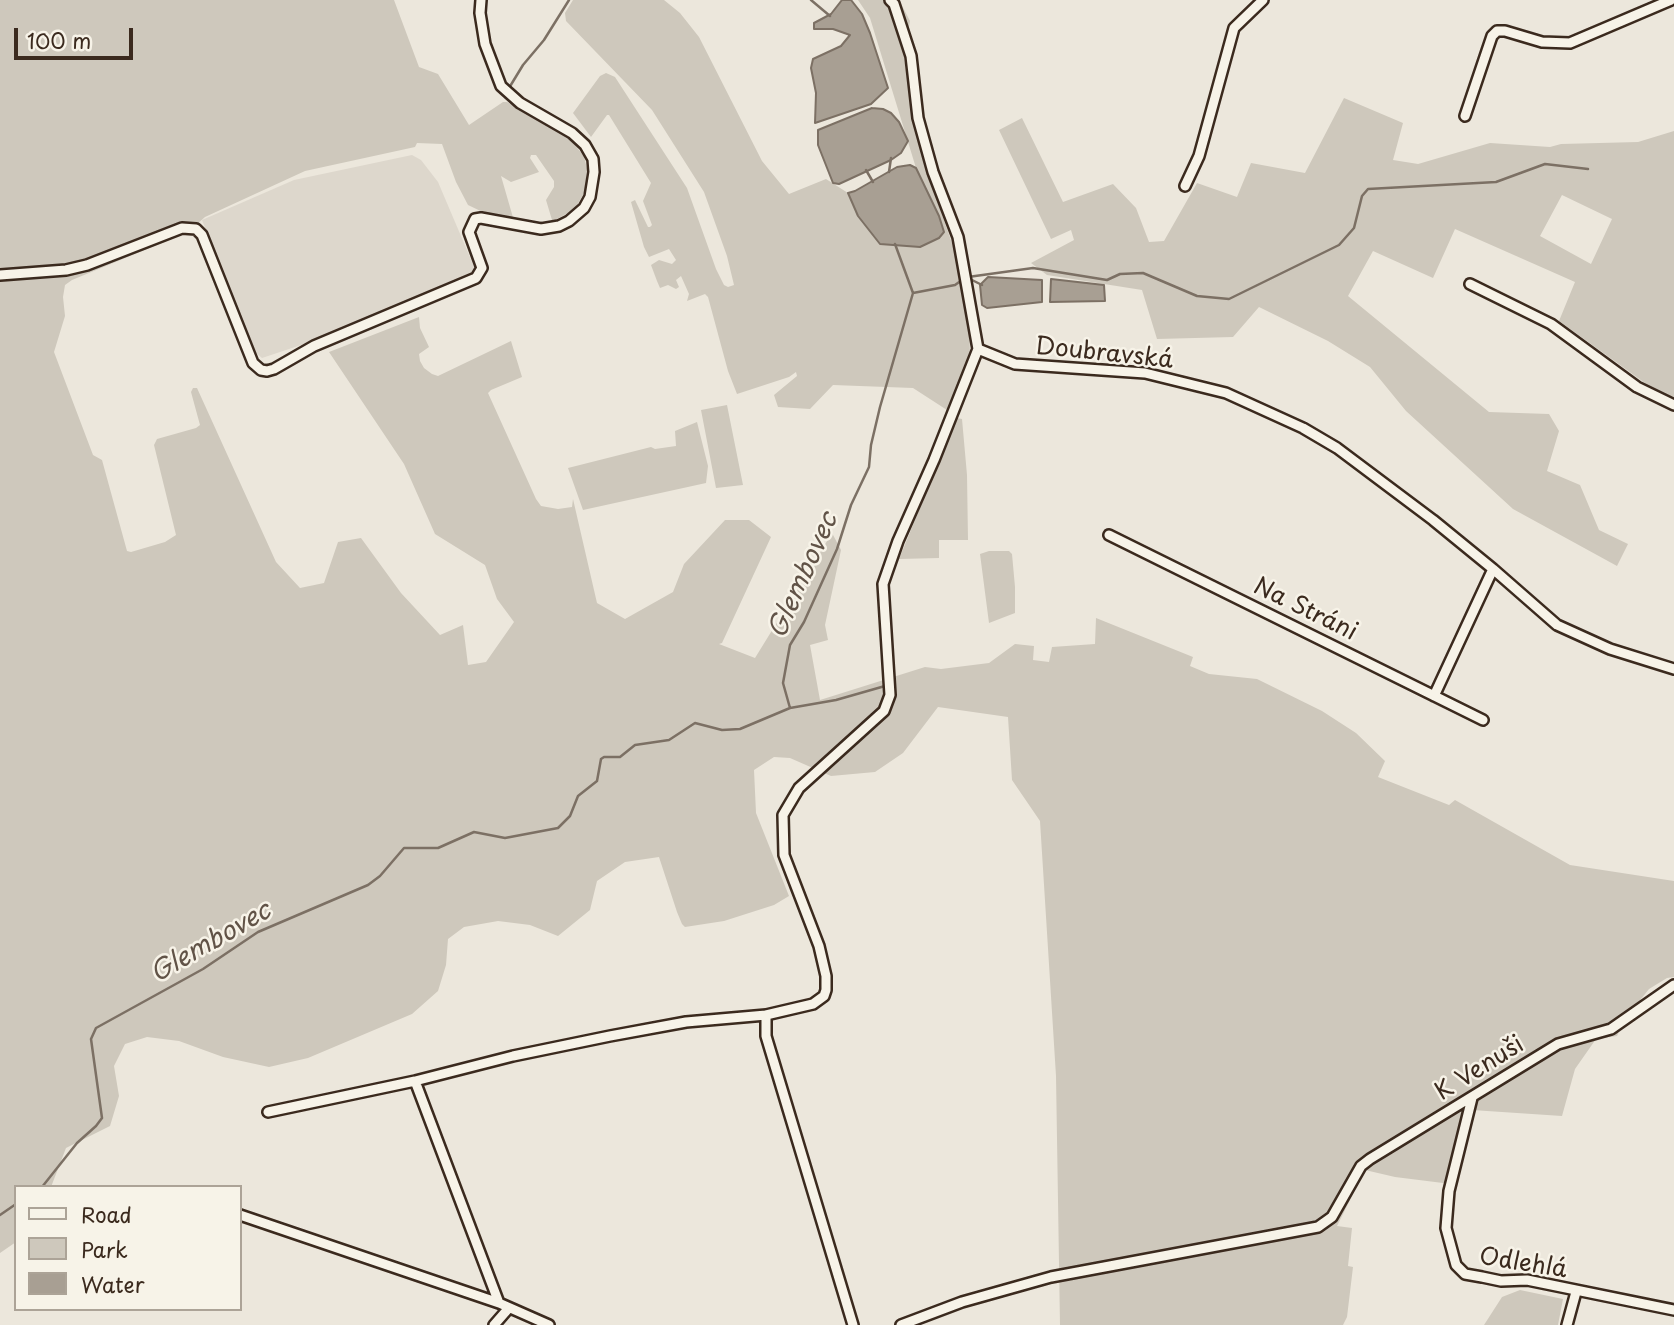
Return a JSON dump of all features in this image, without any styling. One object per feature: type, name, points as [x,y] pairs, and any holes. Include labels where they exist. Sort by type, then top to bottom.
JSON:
[{"type":"street","points":[[0,275],[66,270],[106,258],[182,228],[196,229],[202,235],[253,363],[261,370],[267,371],[314,346],[476,278],[482,268],[469,232],[475,219],[541,229],[559,226],[584,208],[590,197],[594,172],[593,159],[585,145],[572,133],[520,103],[501,86],[485,44],[480,13],[481,0]]},
{"type":"street","points":[[268,1112],[415,1081],[513,1056],[623,1034],[686,1022],[766,1015],[813,1004],[824,996],[826,976],[819,946],[784,855],[783,816],[799,788],[884,711],[890,695],[883,584],[898,541],[978,349],[958,237],[933,172],[918,118],[911,56],[894,4],[890,0]]},
{"type":"street","points":[[1185,186],[1199,156],[1234,28],[1264,0]]},
{"type":"street","points":[[1465,116],[1492,36],[1497,31],[1542,42],[1570,43],[1671,0]]},
{"type":"street","points":[[1470,284],[1551,324],[1637,387],[1674,405]]},
{"type":"street","name":"Doubravská","points":[[978,349],[1015,364],[1144,373],[1226,393],[1303,428],[1337,448],[1493,569],[1557,625],[1610,649],[1674,669]]},
{"type":"street","name":"Na Stráni","points":[[1109,535],[1483,720]]},
{"type":"street","points":[[1434,696],[1493,569]]},
{"type":"street","name":"K Venuši","points":[[901,1325],[962,1302],[1051,1277],[1318,1227],[1332,1217],[1361,1166],[1558,1044],[1612,1029],[1674,985]]},
{"type":"street","points":[[766,1015],[766,1036],[853,1325]]},
{"type":"street","points":[[415,1081],[499,1303]]},
{"type":"street","name":"Odlehlá","points":[[1472,1098],[1449,1191],[1446,1228],[1456,1265],[1465,1273],[1482,1278],[1501,1281],[1527,1280],[1674,1310]]},
{"type":"street","points":[[242,1216],[499,1303],[549,1325]]},
{"type":"street","points":[[1567,1325],[1576,1292]]},
{"type":"street","points":[[494,1325],[508,1309]]},
{"type":"shaded area","points":[[412,155],[421,160],[438,182],[475,269],[473,273],[325,337],[262,358],[256,353],[202,220],[294,180]]},
{"type":"green space","points":[[0,0],[394,0],[419,67],[438,74],[469,125],[507,102],[568,137],[584,156],[587,169],[585,191],[575,209],[555,220],[552,220],[546,200],[554,187],[554,181],[536,155],[531,155],[530,158],[539,172],[511,182],[501,176],[514,221],[491,216],[468,205],[442,144],[417,143],[415,147],[305,171],[205,217],[188,232],[65,285],[65,316],[54,352],[93,455],[102,460],[127,551],[165,542],[176,535],[154,445],[157,439],[200,425],[191,392],[193,388],[197,388],[276,562],[300,588],[324,583],[338,542],[361,538],[401,593],[440,635],[463,625],[468,665],[486,662],[514,622],[497,599],[485,565],[435,534],[404,464],[329,352],[419,317],[420,328],[429,347],[419,354],[420,361],[424,368],[438,376],[511,341],[522,377],[488,393],[541,506],[558,509],[572,507],[573,499],[597,603],[625,619],[673,592],[684,564],[725,520],[749,520],[771,537],[722,643],[719,644],[755,658],[832,533],[841,550],[825,625],[828,640],[810,645],[820,700],[925,667],[941,669],[989,663],[1015,644],[1034,646],[1033,660],[1049,662],[1052,647],[1095,644],[1096,618],[1193,657],[1190,666],[1209,674],[1257,679],[1322,711],[1356,733],[1385,761],[1378,777],[1449,805],[1455,800],[1570,865],[1674,881],[1674,977],[1667,978],[1649,989],[1625,1019],[1617,1036],[1596,1039],[1575,1069],[1562,1116],[1472,1110],[1451,1184],[1365,1170],[1337,1226],[1352,1228],[1348,1266],[1353,1267],[1347,1317],[1343,1325],[1060,1325],[1056,1076],[1040,821],[1012,780],[1008,717],[938,707],[903,753],[875,772],[831,776],[790,758],[774,757],[754,770],[756,813],[789,896],[774,905],[724,921],[685,927],[677,912],[659,857],[625,862],[597,881],[590,910],[558,936],[530,925],[498,921],[464,927],[448,939],[446,965],[438,991],[412,1014],[308,1058],[269,1067],[223,1057],[179,1041],[147,1037],[125,1044],[114,1066],[119,1096],[110,1126],[66,1148],[52,1185],[14,1185],[14,1243],[0,1253]]},
{"type":"green space","points":[[573,0],[664,0],[680,13],[699,37],[762,161],[789,194],[826,179],[848,193],[858,216],[920,247],[939,238],[939,216],[916,168],[870,18],[858,0],[899,0],[910,21],[904,57],[914,123],[954,249],[969,324],[970,355],[947,410],[913,388],[833,385],[810,409],[778,407],[774,395],[797,376],[796,372],[789,377],[737,394],[708,297],[705,294],[687,301],[689,294],[681,276],[676,280],[679,287],[676,289],[668,285],[660,288],[657,281],[651,265],[659,260],[672,264],[676,260],[669,249],[649,257],[631,202],[635,200],[650,227],[652,225],[643,201],[651,183],[609,115],[591,137],[573,113],[600,76],[606,73],[615,77],[687,188],[716,269],[724,285],[728,287],[734,285],[727,256],[704,192],[652,110],[566,21],[565,13]]},
{"type":"green space","points":[[1344,98],[1403,123],[1393,160],[1418,164],[1490,143],[1550,147],[1561,144],[1638,142],[1674,131],[1674,397],[1656,391],[1559,321],[1575,282],[1455,229],[1433,278],[1373,251],[1348,296],[1489,412],[1549,414],[1559,431],[1547,471],[1580,485],[1599,530],[1628,544],[1617,566],[1513,509],[1406,411],[1370,367],[1328,341],[1259,307],[1233,337],[1157,339],[1142,290],[1047,275],[1031,263],[1074,240],[1071,230],[1051,239],[999,130],[1022,118],[1063,202],[1113,184],[1136,208],[1149,242],[1164,241],[1197,183],[1237,197],[1251,163],[1305,173]],"holes":[[[1562,195],[1612,219],[1591,264],[1540,236]]]},
{"type":"green space","points":[[727,405],[743,485],[716,488],[701,410]]},
{"type":"green space","points":[[957,418],[962,419],[967,475],[968,540],[939,540],[939,558],[899,559]]},
{"type":"green space","points":[[697,422],[708,466],[706,483],[583,510],[568,468],[651,447],[655,449],[676,446],[675,431]]},
{"type":"green space","points":[[1009,551],[1012,554],[1015,613],[989,623],[980,554]]},
{"type":"green space","points":[[1520,1290],[1563,1299],[1558,1325],[1484,1325],[1502,1297]]},
{"type":"water","points":[[842,0],[851,0],[862,14],[888,88],[871,104],[815,123],[816,93],[811,68],[813,59],[841,46],[850,35],[833,29],[814,29],[814,23],[831,14]]},
{"type":"water","points":[[872,108],[891,113],[899,122],[908,141],[901,153],[891,160],[839,184],[833,183],[818,145],[818,130]]},
{"type":"water","points":[[910,165],[916,168],[944,232],[939,238],[920,247],[880,244],[858,216],[848,193],[897,167]]},
{"type":"water","points":[[988,277],[1042,280],[1042,302],[987,308],[982,305],[980,285]]},
{"type":"water","points":[[1051,279],[1104,285],[1105,301],[1050,302]]},
{"type":"waterway","points":[[509,88],[569,0]]},
{"type":"waterway","points":[[811,0],[830,16]]},
{"type":"waterway","name":"Glembovec","points":[[889,172],[891,158]]},
{"type":"waterway","points":[[968,277],[1033,268],[1107,280],[1120,274],[1143,273],[1197,296],[1229,299],[1339,245],[1354,228],[1362,196],[1368,189],[1496,182],[1545,164],[1588,169]]},
{"type":"waterway","points":[[866,170],[873,182]]},
{"type":"waterway","name":"Glembovec","points":[[44,1185],[77,1143],[102,1118],[91,1039],[96,1028],[203,969],[258,932],[368,885],[380,876],[404,848],[438,848],[474,832],[505,838],[558,828],[570,816],[578,796],[597,781],[601,759],[604,757],[620,757],[635,745],[669,740],[695,723],[722,730],[740,729],[790,708],[783,683],[790,645],[804,622],[837,549],[851,505],[869,467],[880,407],[913,293],[895,244]]},
{"type":"waterway","points":[[970,279],[982,285]]},
{"type":"waterway","points":[[913,293],[955,285],[962,280]]},
{"type":"waterway","points":[[790,708],[836,700],[885,686]]},
{"type":"waterway","name":"Glembovec","points":[[0,1215],[14,1205]]}]
